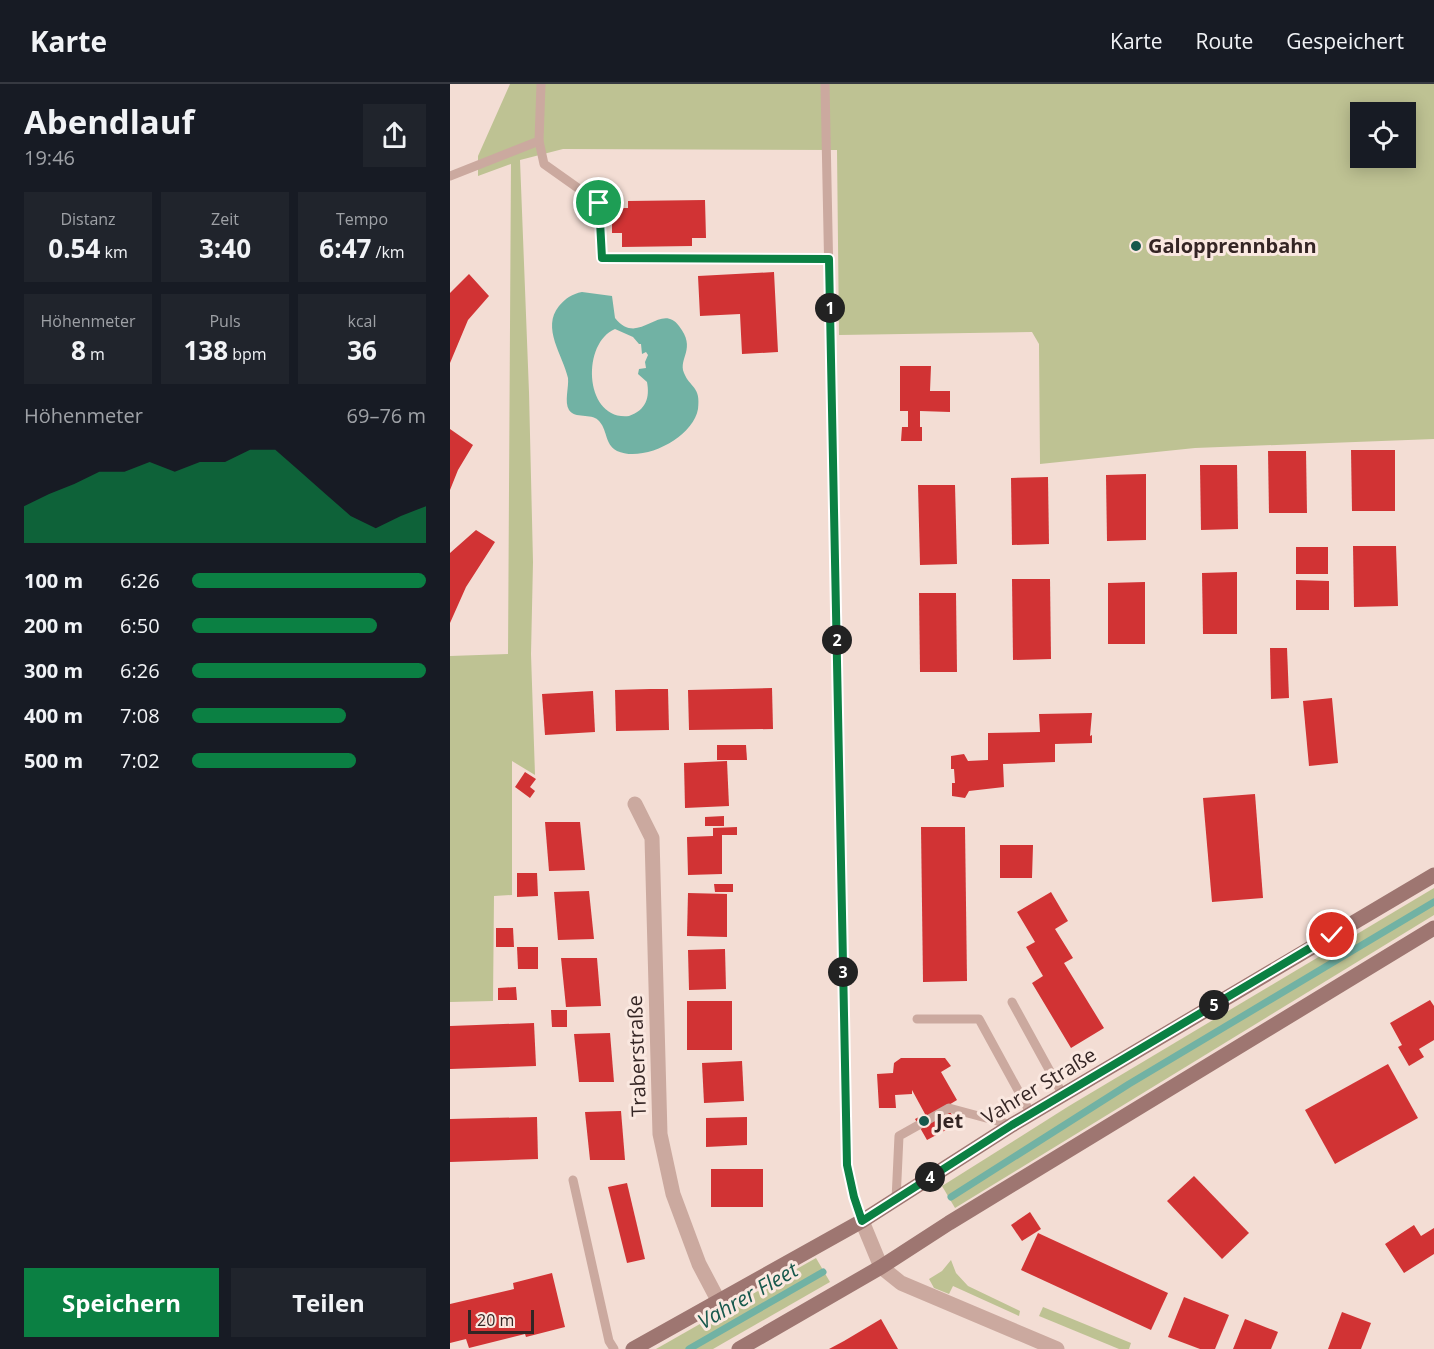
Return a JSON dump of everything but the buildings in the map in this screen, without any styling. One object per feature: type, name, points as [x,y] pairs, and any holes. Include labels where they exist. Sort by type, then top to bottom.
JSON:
[{"type":"main road","name":"Vahrer Straße","points":[[633,1349],[862,1221],[1012,1125],[1434,875]]},
{"type":"main road","points":[[739,1349],[881,1267],[949,1223],[1434,928]]},
{"type":"street","name":"Traberstraße","points":[[635,804],[652,838],[660,1134],[673,1194],[699,1264],[718,1300]]},
{"type":"street","points":[[862,1221],[881,1267],[900,1283],[1057,1349]]},
{"type":"lane","points":[[541,84],[539,141],[544,164],[599,203],[602,258],[829,259]]},
{"type":"lane","points":[[825,84],[847,1165],[862,1221]]},
{"type":"lane","points":[[450,176],[539,141]]},
{"type":"lane","points":[[1012,1002],[1063,1095]]},
{"type":"lane","points":[[916,1018],[979,1019],[1031,1114]]},
{"type":"lane","points":[[896,1200],[899,1137],[949,1108],[1012,1125]]},
{"type":"lane","points":[[573,1180],[609,1341],[614,1349]]},
{"type":"green space","name":"Galopprennbahn","points":[[510,84],[1434,84],[1434,439],[1195,448],[1040,464],[1039,344],[1032,332],[839,335],[837,150],[563,149],[520,160],[529,392],[533,562],[531,654],[535,775],[512,761],[512,895],[494,896],[493,1001],[450,1002],[450,656],[508,654],[511,164],[478,176],[478,156]]},
{"type":"green space","points":[[1434,888],[1434,915],[955,1208],[942,1186],[1069,1106]]},
{"type":"green space","points":[[816,1258],[830,1282],[713,1349],[656,1349]]},
{"type":"green space","points":[[951,1260],[956,1273],[968,1286],[1020,1311],[1019,1316],[953,1286],[949,1294],[934,1288],[929,1279],[942,1271]]},
{"type":"green space","points":[[1043,1307],[1131,1343],[1129,1349],[1119,1349],[1039,1316]]},
{"type":"water","points":[[578,293],[612,296],[615,318],[624,326],[641,327],[664,318],[672,320],[679,326],[687,341],[683,363],[684,373],[696,391],[699,401],[694,420],[677,438],[653,451],[628,454],[613,448],[598,420],[572,413],[569,410],[568,378],[555,342],[552,323],[559,306]],"holes":[[[615,329],[633,337],[641,344],[642,354],[646,352],[648,355],[645,362],[646,368],[639,369],[638,374],[647,382],[646,403],[629,416],[614,414],[603,406],[596,394],[592,380],[593,364],[597,349],[604,337]]]},
{"type":"waterway","name":"Vahrer Fleet","points":[[951,1197],[1129,1084],[1434,902]]},
{"type":"waterway","name":"Vahrer Fleet","points":[[689,1349],[823,1272]]},
{"type":"place","name":"Galopprennbahn","points":[[1136,246]]},
{"type":"place","name":"Jet","points":[[924,1121]]},
{"type":"route","points":[[599,203],[602,258],[829,259],[847,1165],[862,1221],[1012,1125],[1332,935]]}]
